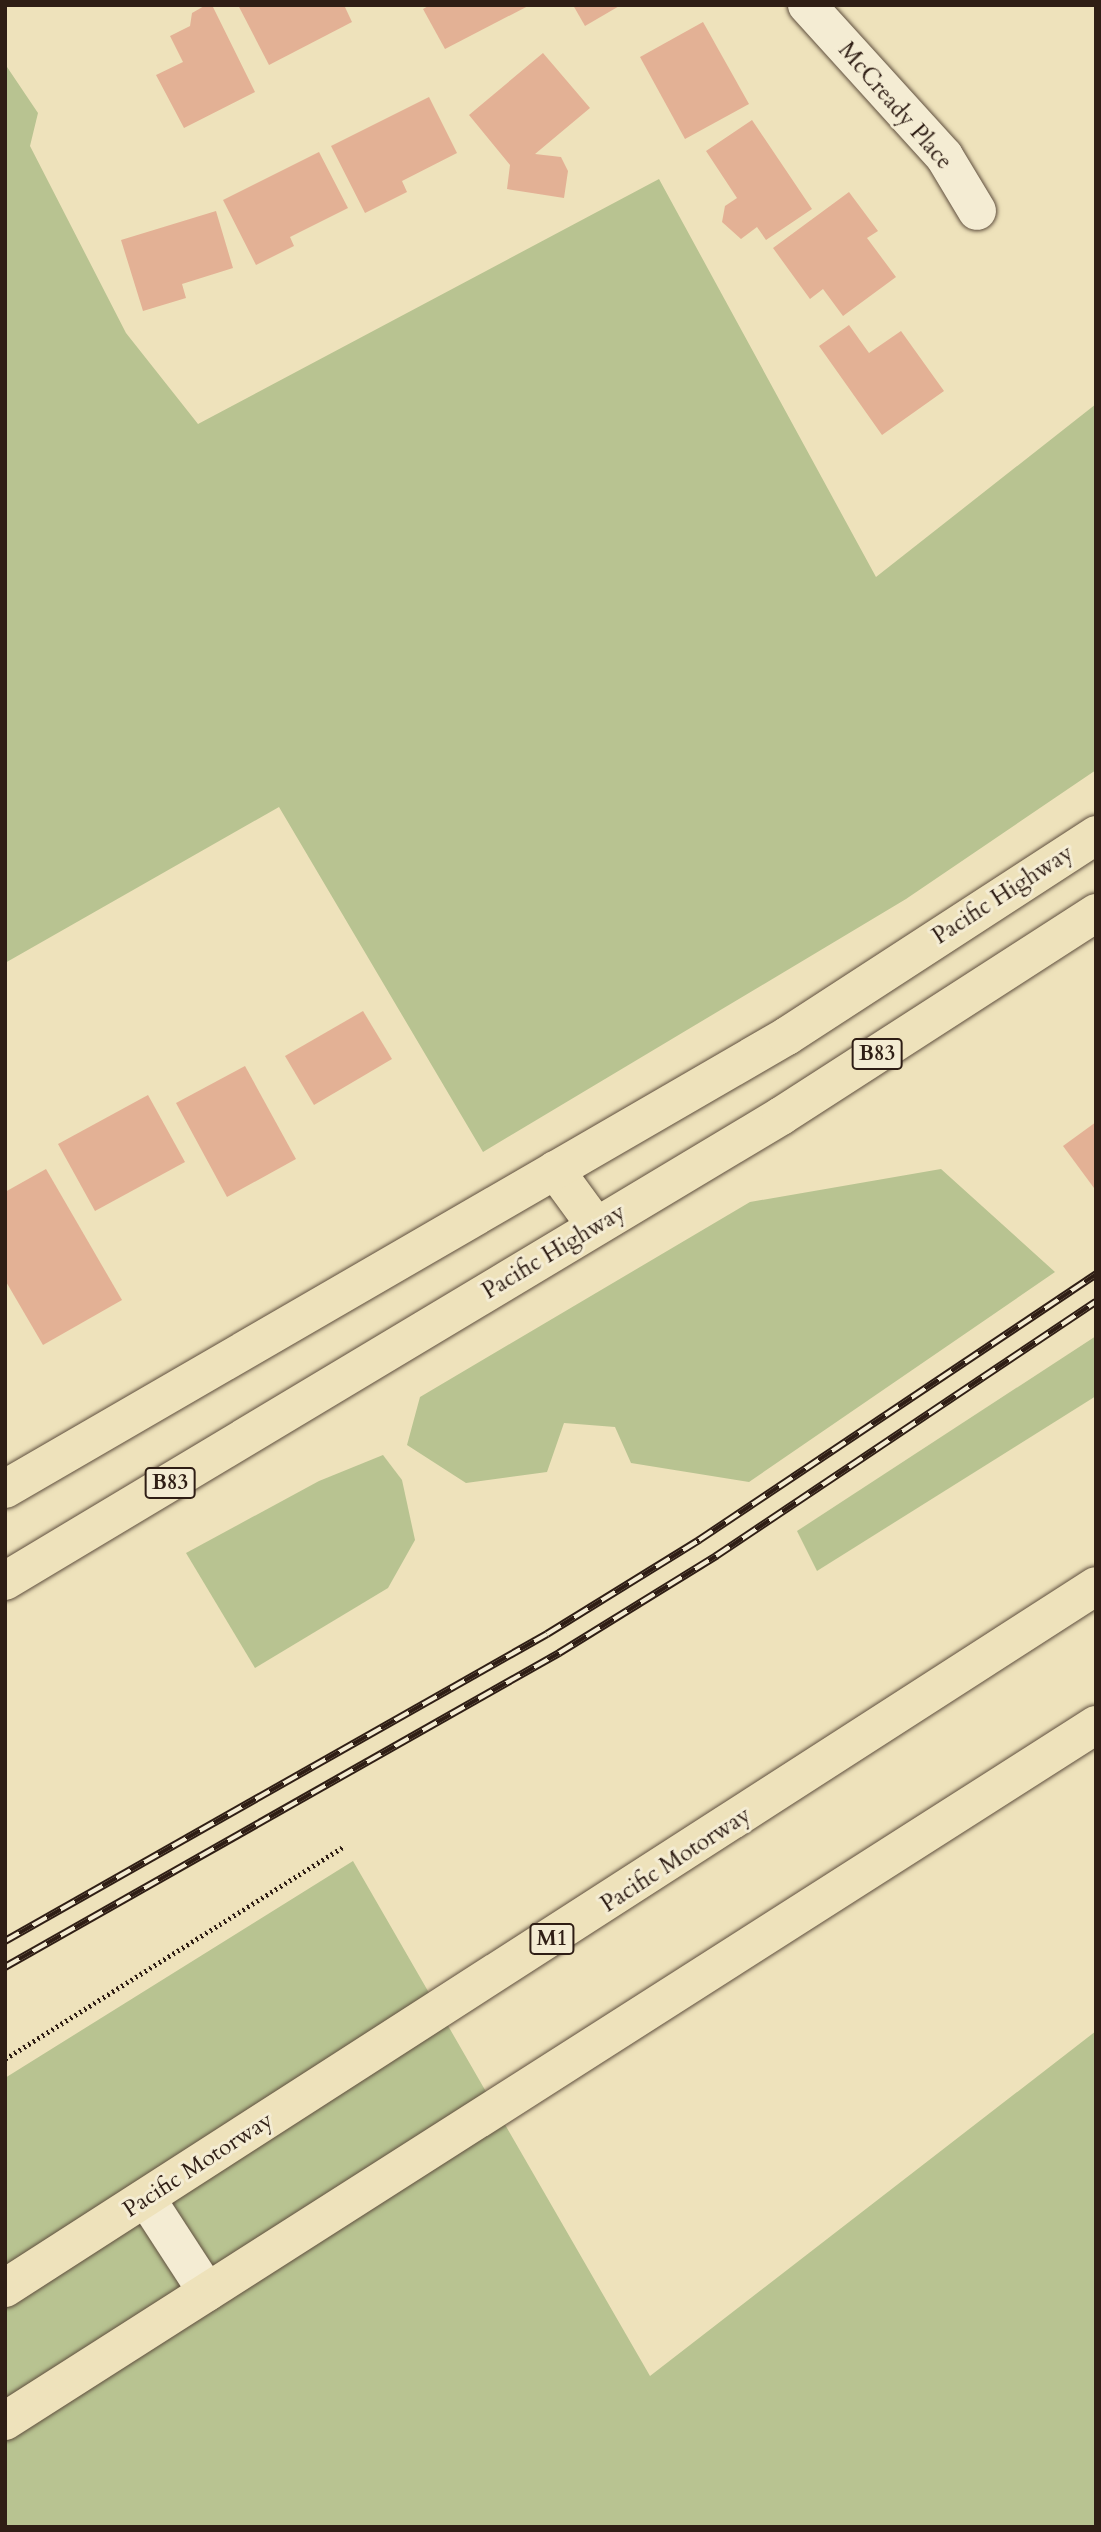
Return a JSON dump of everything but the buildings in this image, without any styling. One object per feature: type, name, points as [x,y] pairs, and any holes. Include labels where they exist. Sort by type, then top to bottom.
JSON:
[{"type":"main road","name":"Pacific Highway","points":[[5,1489],[787,1036],[1096,835]]},
{"type":"main road","name":"Pacific Highway","points":[[5,1581],[781,1116],[1096,912]]},
{"type":"main road","points":[[555,1170],[596,1226]]},
{"type":"main road","name":"Pacific Motorway","points":[[5,2288],[1096,1586]]},
{"type":"main road","points":[[5,2421],[1096,1725]]},
{"type":"street","name":"McCready Place","points":[[807,5],[944,156],[977,211]]},
{"type":"street","points":[[146,2198],[207,2292]]},
{"type":"path","points":[[5,2059],[345,1846]]},
{"type":"green space","points":[[5,64],[38,113],[30,146],[126,333],[198,424],[659,179],[876,577],[1096,404],[1096,770],[906,899],[483,1152],[279,807],[5,963]]},
{"type":"green space","points":[[941,1169],[1055,1272],[749,1482],[631,1463],[615,1427],[564,1423],[547,1472],[466,1483],[407,1445],[420,1397],[750,1202]]},
{"type":"green space","points":[[1096,1336],[1096,1396],[817,1571],[797,1531]]},
{"type":"green space","points":[[383,1455],[402,1480],[415,1540],[388,1588],[255,1668],[186,1553],[319,1481]]},
{"type":"green space","points":[[353,1861],[650,2376],[1096,2031],[1096,2527],[5,2527],[5,2078]]},
{"type":"railway","points":[[5,1941],[547,1634],[699,1540],[1096,1274]]},
{"type":"railway","points":[[5,1967],[559,1653],[716,1556],[1096,1302]]}]
